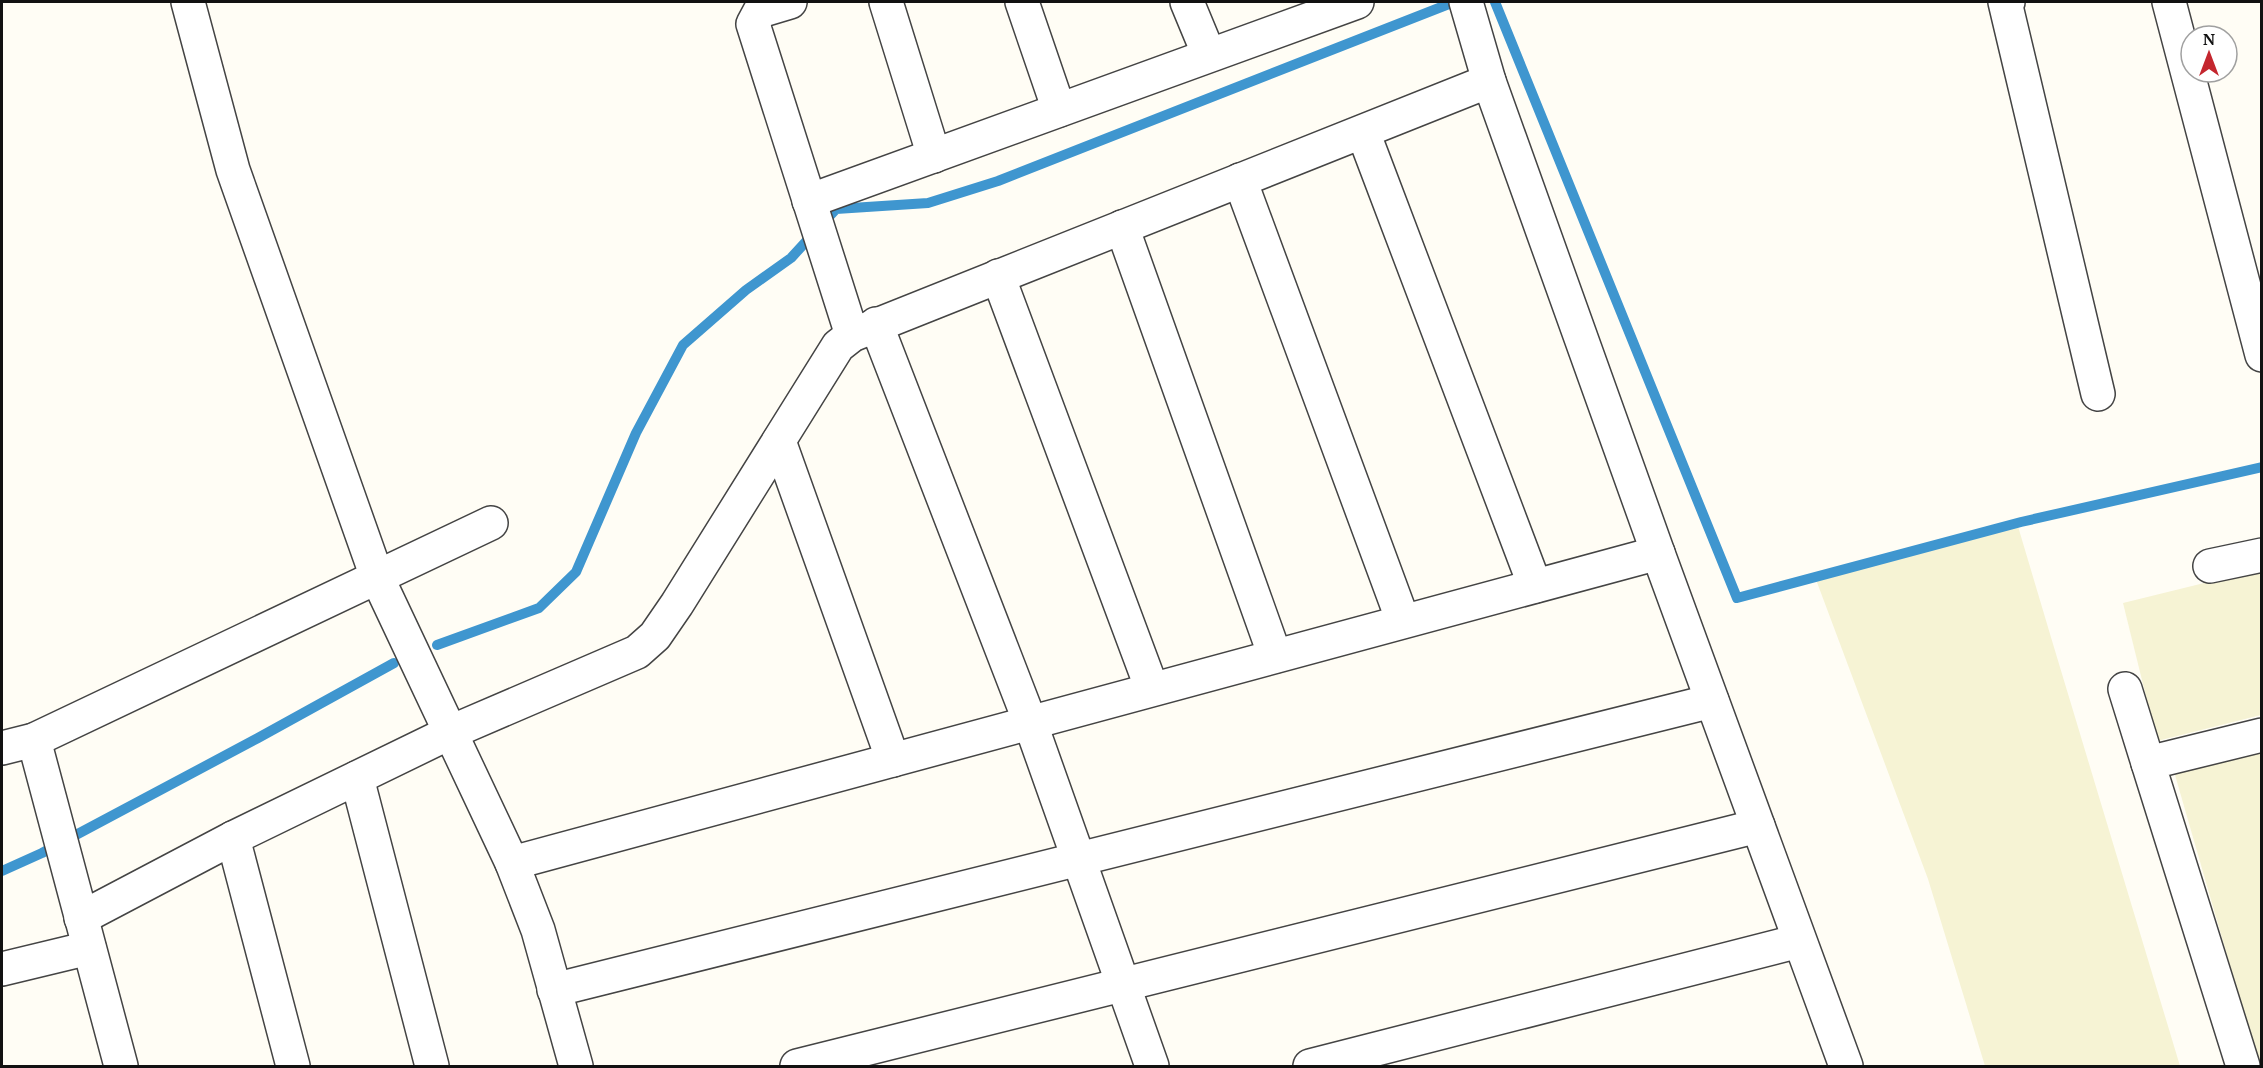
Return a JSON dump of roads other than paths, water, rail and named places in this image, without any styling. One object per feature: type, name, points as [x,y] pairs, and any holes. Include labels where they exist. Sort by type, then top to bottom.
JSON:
[{"type":"street","points":[[188,2],[233,170],[377,577],[513,863],[538,930],[576,1066]]},
{"type":"street","points":[[790,2],[760,11],[753,24],[809,201],[1030,723],[1152,1066]]},
{"type":"street","points":[[886,2],[934,156]]},
{"type":"street","points":[[1022,2],[1059,110]]},
{"type":"street","points":[[1188,2],[1209,55]]},
{"type":"street","points":[[1466,2],[1489,81],[1658,553],[1846,1066]]},
{"type":"street","points":[[2008,2],[2005,2],[2098,394]]},
{"type":"street","points":[[2169,2],[2262,355]]},
{"type":"street","points":[[809,201],[1209,55],[1341,4]]},
{"type":"street","points":[[2,969],[85,933],[232,838],[451,732],[637,652],[655,636],[677,604],[838,346],[864,330],[1489,81]]},
{"type":"street","points":[[1363,132],[1535,586]]},
{"type":"street","points":[[1240,180],[1403,621]]},
{"type":"street","points":[[1122,228],[1275,656]]},
{"type":"street","points":[[998,276],[1152,690]]},
{"type":"street","points":[[779,441],[893,760]]},
{"type":"street","points":[[2,748],[34,740],[491,523]]},
{"type":"street","points":[[513,863],[1658,553]]},
{"type":"street","points":[[2210,566],[2262,555]]},
{"type":"street","points":[[2125,690],[2243,1066]]},
{"type":"street","points":[[554,990],[1712,701]]},
{"type":"street","points":[[2148,763],[2262,735]]},
{"type":"street","points":[[34,740],[122,1066]]},
{"type":"street","points":[[357,778],[432,1066]]},
{"type":"street","points":[[797,1066],[1758,826]]},
{"type":"street","points":[[232,838],[293,1066]]},
{"type":"street","points":[[1310,1066],[1800,940]]},
{"type":"waterway","points":[[437,645],[539,608],[576,572],[636,433],[683,345],[746,290],[791,258],[836,209],[928,203],[998,181],[1454,2]]},
{"type":"waterway","points":[[1495,2],[1737,598],[2021,522],[2262,467]]},
{"type":"waterway","points":[[2,871],[42,853],[394,663]]}]
